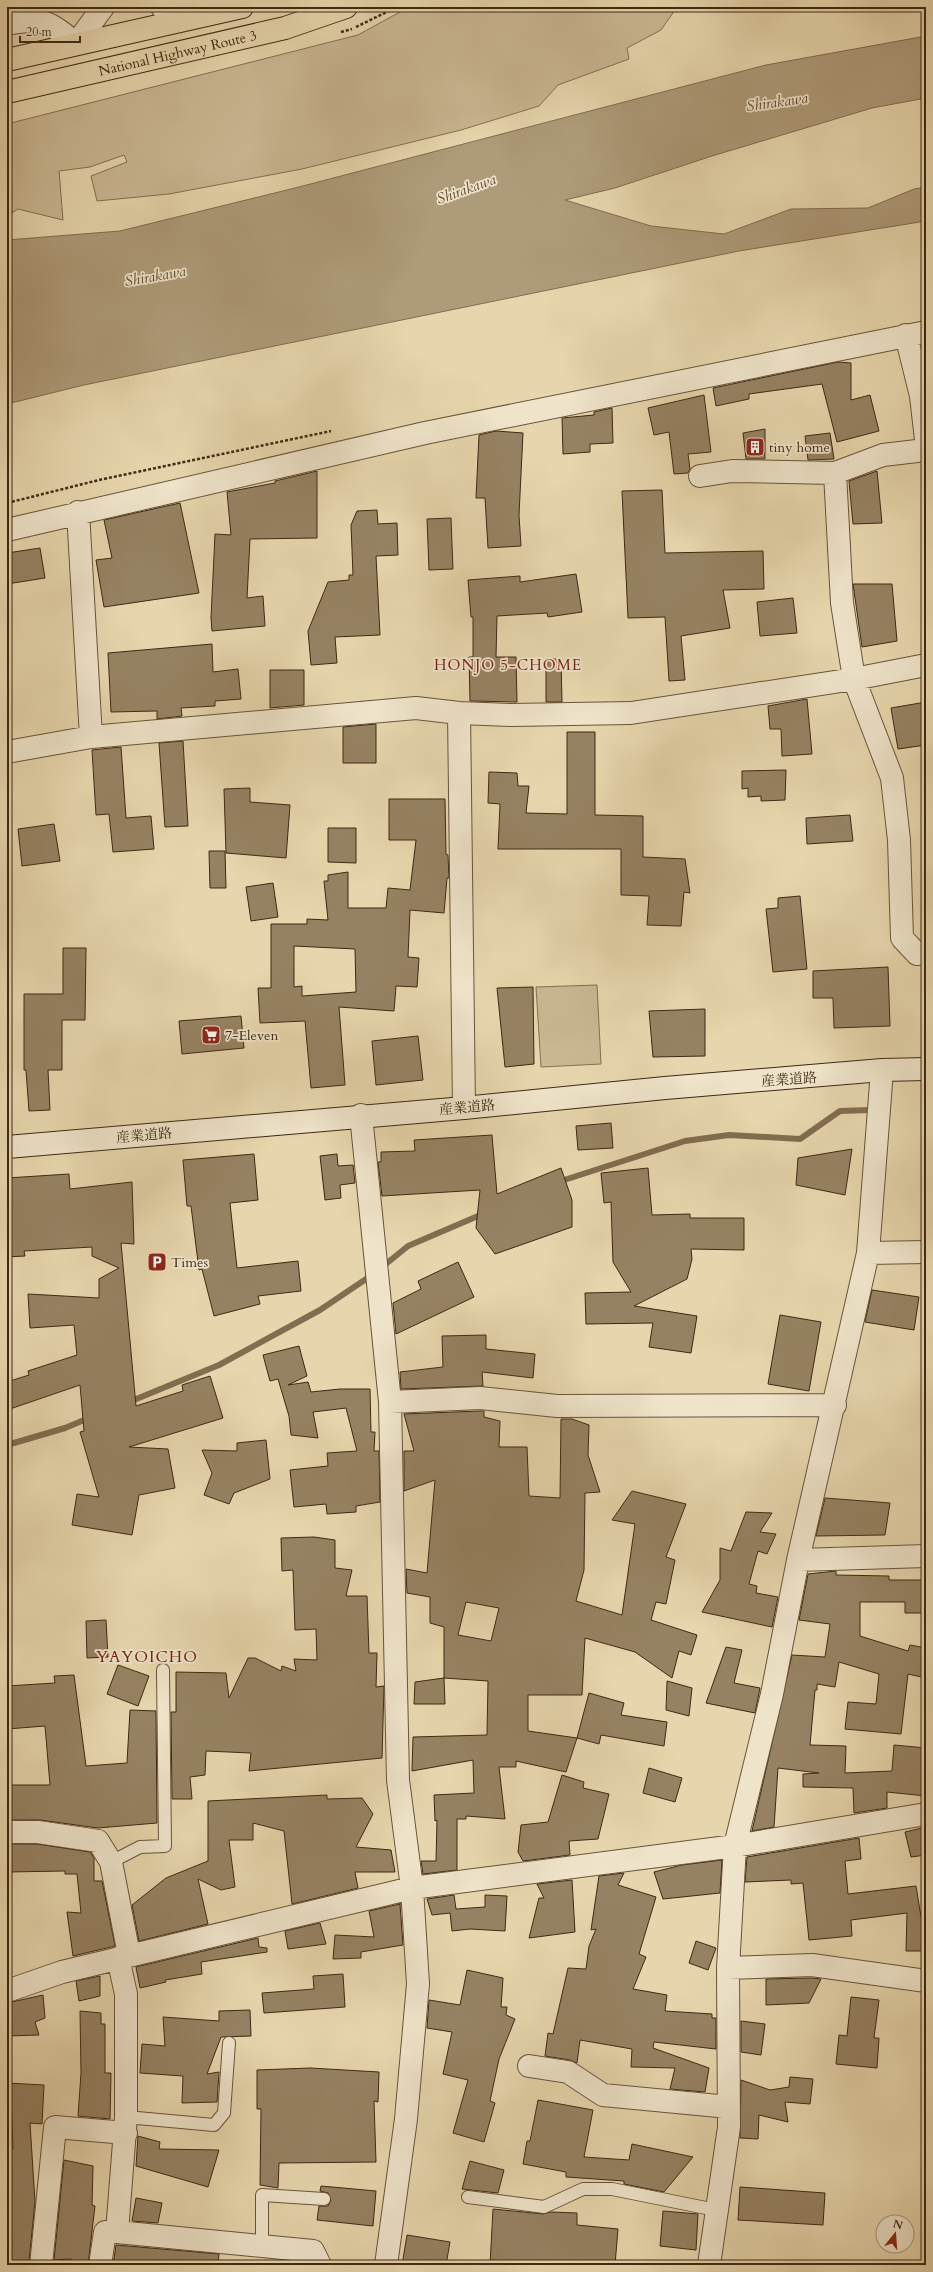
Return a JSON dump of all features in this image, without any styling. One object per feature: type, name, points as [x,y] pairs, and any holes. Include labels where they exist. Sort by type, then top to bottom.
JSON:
[{"type":"highway","points":[[7,60],[242,7]]},
{"type":"highway","name":"National Highway Route 3","points":[[7,92],[285,28],[346,7]]},
{"type":"street","points":[[7,24],[27,20],[44,22],[54,26],[76,44],[103,7]]},
{"type":"street","points":[[162,7],[190,18]]},
{"type":"street","points":[[7,530],[78,512],[425,433],[916,333],[926,440]]},
{"type":"street","points":[[700,476],[732,471],[835,474],[883,455],[917,451],[926,448]]},
{"type":"street","points":[[835,474],[842,603],[854,679],[892,778],[899,840],[902,938],[917,954],[926,953]]},
{"type":"street","points":[[78,512],[91,738]]},
{"type":"street","points":[[7,752],[91,738],[416,708],[458,713],[511,715],[631,713],[854,679],[926,665]]},
{"type":"street","points":[[458,713],[464,1108]]},
{"type":"street","name":"産業道路","points":[[7,1147],[361,1115],[464,1108],[882,1070],[926,1069]]},
{"type":"street","points":[[709,2265],[729,2127],[728,1968],[735,1846],[772,1694],[798,1560],[835,1405],[868,1253],[882,1070]]},
{"type":"street","points":[[361,1115],[390,1402],[398,1780],[412,1888],[418,1984],[406,2119],[386,2265]]},
{"type":"street","points":[[868,1253],[926,1252]]},
{"type":"street","points":[[390,1402],[480,1398],[557,1406],[835,1405]]},
{"type":"street","points":[[798,1560],[926,1556]]},
{"type":"street","points":[[7,1991],[62,1972],[412,1888],[735,1846],[926,1814]]},
{"type":"street","points":[[7,1832],[38,1832],[98,1841],[111,1862],[124,1957],[126,1994],[126,2125],[117,2232]]},
{"type":"street","points":[[728,1968],[812,1965],[926,1981]]},
{"type":"street","points":[[530,2066],[568,2072],[604,2094],[729,2107]]},
{"type":"street","points":[[41,2265],[55,2128],[126,2125]]},
{"type":"street","points":[[100,2265],[106,2232],[313,2251],[320,2265]]},
{"type":"lane","points":[[111,1862],[140,1847],[165,1846],[163,1670]]},
{"type":"lane","points":[[126,2125],[214,2125],[224,2113],[230,2043]]},
{"type":"lane","points":[[468,2197],[544,2207],[583,2189],[612,2189],[716,2210]]},
{"type":"lane","points":[[262,2247],[262,2195],[324,2199]]},
{"type":"shaded area","points":[[409,7],[478,7],[479,9],[492,7],[677,7],[661,30],[627,48],[629,59],[558,85],[539,106],[461,130],[302,169],[169,194],[97,201],[91,176],[127,162],[124,155],[90,167],[59,171],[63,220],[18,209],[7,216],[7,124],[358,35]]},
{"type":"shaded area","points":[[597,985],[601,1064],[541,1067],[536,987]]},
{"type":"water","name":"Shirakawa","points":[[926,36],[926,98],[872,108],[712,156],[615,188],[565,200],[651,226],[724,234],[791,209],[868,208],[914,189],[926,187],[926,221],[739,251],[84,385],[7,404],[7,240],[120,231],[295,188],[766,65]]},
{"type":"building","points":[[838,362],[851,363],[851,400],[870,395],[879,431],[837,442],[822,384],[749,394],[749,399],[716,406],[713,388]]},
{"type":"building","points":[[704,395],[711,452],[688,454],[690,469],[688,473],[674,474],[669,432],[654,435],[648,408]]},
{"type":"building","points":[[612,408],[613,443],[590,444],[590,452],[563,454],[562,418],[594,415],[594,412]]},
{"type":"building","name":"tiny home","points":[[765,429],[765,459],[746,459],[743,433]]},
{"type":"building","points":[[496,431],[523,433],[519,515],[521,546],[488,548],[485,498],[476,498],[479,435]]},
{"type":"building","points":[[830,433],[834,459],[808,460],[805,436]]},
{"type":"building","points":[[317,471],[317,538],[250,539],[247,598],[263,596],[265,626],[212,631],[211,618],[215,534],[231,535],[227,492],[275,483],[275,481]]},
{"type":"building","points":[[877,471],[882,523],[853,524],[849,481]]},
{"type":"building","points":[[662,490],[665,553],[763,551],[764,589],[723,590],[730,628],[681,636],[685,680],[669,681],[665,617],[628,618],[622,491]]},
{"type":"building","points":[[180,503],[199,593],[104,607],[96,560],[112,558],[104,520]]},
{"type":"building","points":[[377,510],[378,524],[397,523],[398,555],[376,556],[380,635],[335,637],[337,663],[311,665],[308,631],[328,582],[349,580],[349,575],[353,575],[351,525],[357,511]]},
{"type":"building","points":[[451,518],[453,569],[429,570],[427,519]]},
{"type":"building","points":[[40,548],[45,578],[7,584],[7,553]]},
{"type":"building","points":[[576,574],[582,612],[548,617],[547,613],[497,616],[496,657],[516,657],[517,702],[470,701],[469,657],[473,657],[473,617],[471,617],[468,580],[520,576],[520,582]]},
{"type":"building","points":[[853,584],[892,584],[897,641],[862,647]]},
{"type":"building","points":[[793,598],[797,633],[760,636],[757,602]]},
{"type":"building","points":[[212,644],[213,672],[238,669],[241,699],[215,701],[215,706],[181,708],[182,716],[157,719],[157,711],[111,712],[108,653]]},
{"type":"building","points":[[546,659],[561,659],[562,702],[546,702]]},
{"type":"building","points":[[270,670],[304,670],[304,705],[270,708]]},
{"type":"building","points":[[807,699],[812,754],[782,756],[781,729],[770,729],[768,706]]},
{"type":"building","points":[[926,702],[926,745],[898,749],[891,708]]},
{"type":"building","points":[[376,724],[376,763],[343,763],[343,727]]},
{"type":"building","points":[[567,732],[595,732],[595,815],[643,816],[643,857],[685,859],[690,893],[684,892],[681,926],[647,925],[649,896],[621,895],[621,849],[498,849],[500,804],[488,803],[489,772],[517,773],[518,786],[529,786],[526,813],[567,814]]},
{"type":"building","points":[[183,741],[188,826],[165,827],[159,743]]},
{"type":"building","points":[[121,747],[126,818],[151,816],[154,849],[113,852],[109,814],[96,815],[92,750]]},
{"type":"building","points":[[786,770],[785,800],[761,801],[761,796],[748,797],[748,788],[742,789],[742,771]]},
{"type":"building","points":[[250,788],[250,802],[290,805],[286,858],[226,853],[224,789]]},
{"type":"building","points":[[389,799],[445,799],[446,854],[448,855],[449,878],[447,878],[444,913],[410,910],[408,957],[419,958],[417,987],[396,986],[394,1011],[339,1007],[345,1085],[311,1088],[305,1021],[260,1023],[258,988],[271,988],[271,924],[307,924],[307,919],[328,920],[324,881],[328,881],[328,875],[348,872],[348,908],[386,908],[388,888],[410,890],[416,840],[389,840]],"holes":[[[294,946],[355,949],[356,992],[302,996],[302,986],[294,987]]]},
{"type":"building","points":[[850,815],[853,841],[807,844],[806,818]]},
{"type":"building","points":[[54,824],[60,861],[22,866],[18,829]]},
{"type":"building","points":[[328,828],[356,828],[356,863],[328,862]]},
{"type":"building","points":[[209,851],[225,851],[226,888],[210,888]]},
{"type":"building","points":[[273,883],[278,917],[251,921],[246,887]]},
{"type":"building","points":[[800,896],[807,969],[773,972],[766,909],[778,908],[778,898]]},
{"type":"building","points":[[63,948],[86,948],[85,1020],[62,1020],[62,1070],[48,1070],[50,1110],[29,1111],[26,1070],[24,1070],[24,994],[63,994]]},
{"type":"building","points":[[888,967],[890,1026],[834,1028],[833,998],[813,998],[813,971]]},
{"type":"building","points":[[533,987],[534,1064],[505,1067],[497,988]]},
{"type":"building","points":[[705,1009],[705,1056],[653,1057],[649,1011]]},
{"type":"building","name":"7-Eleven","points":[[241,1016],[244,1048],[182,1054],[179,1021]]},
{"type":"building","points":[[418,1036],[423,1080],[376,1085],[372,1041]]},
{"type":"building","points":[[611,1123],[613,1148],[578,1150],[576,1126]]},
{"type":"building","points":[[492,1135],[497,1194],[561,1168],[572,1200],[572,1227],[495,1254],[476,1228],[480,1190],[382,1196],[378,1162],[381,1162],[381,1152],[415,1151],[414,1140]]},
{"type":"building","points":[[852,1149],[845,1195],[796,1185],[798,1158]]},
{"type":"building","points":[[254,1154],[258,1200],[230,1203],[237,1268],[298,1261],[301,1291],[258,1296],[260,1304],[214,1316],[202,1269],[199,1270],[191,1206],[187,1206],[183,1160]]},
{"type":"building","points":[[337,1154],[338,1166],[353,1165],[355,1183],[340,1185],[341,1198],[325,1200],[320,1156]]},
{"type":"building","points":[[648,1168],[652,1215],[690,1214],[690,1218],[744,1218],[744,1250],[691,1249],[692,1259],[687,1279],[634,1306],[697,1316],[691,1353],[649,1347],[653,1323],[586,1324],[585,1293],[631,1292],[613,1262],[611,1202],[604,1203],[601,1173]]},
{"type":"building","points":[[69,1174],[70,1189],[132,1182],[134,1244],[121,1243],[136,1406],[183,1391],[182,1385],[210,1376],[223,1418],[129,1447],[168,1449],[175,1488],[139,1495],[132,1535],[72,1525],[77,1494],[99,1497],[80,1432],[84,1431],[80,1385],[7,1410],[7,1382],[29,1375],[28,1371],[77,1355],[74,1325],[30,1328],[28,1294],[99,1298],[99,1279],[119,1268],[92,1256],[92,1247],[24,1251],[25,1256],[7,1257],[7,1178]]},
{"type":"building","points":[[458,1262],[474,1297],[396,1334],[393,1303],[421,1289],[418,1281]]},
{"type":"building","points":[[872,1290],[919,1297],[914,1330],[865,1322]]},
{"type":"building","points":[[780,1315],[821,1322],[809,1391],[768,1384]]},
{"type":"building","points":[[486,1335],[486,1349],[535,1354],[533,1378],[482,1372],[483,1386],[401,1389],[400,1372],[443,1367],[442,1336]]},
{"type":"building","points":[[299,1346],[307,1376],[288,1385],[308,1382],[311,1392],[340,1389],[370,1389],[371,1432],[375,1432],[374,1451],[379,1451],[380,1502],[356,1506],[356,1512],[327,1514],[326,1504],[294,1507],[290,1470],[328,1466],[327,1453],[357,1451],[346,1408],[313,1412],[318,1438],[291,1435],[289,1416],[278,1379],[270,1381],[263,1355]]},
{"type":"building","points":[[484,1411],[484,1417],[500,1421],[499,1447],[527,1447],[529,1496],[560,1498],[561,1419],[572,1419],[589,1425],[588,1455],[600,1492],[585,1493],[584,1570],[576,1601],[622,1615],[635,1524],[612,1520],[632,1491],[686,1504],[666,1557],[675,1560],[666,1604],[656,1602],[651,1620],[697,1635],[691,1655],[679,1651],[672,1678],[635,1652],[585,1638],[582,1695],[528,1695],[528,1731],[577,1738],[566,1772],[516,1761],[516,1767],[499,1767],[505,1819],[466,1816],[466,1819],[457,1819],[457,1870],[423,1874],[421,1861],[436,1861],[437,1820],[435,1821],[434,1795],[474,1793],[473,1760],[412,1771],[413,1737],[487,1735],[488,1681],[444,1678],[444,1627],[430,1623],[430,1597],[407,1593],[406,1569],[427,1573],[435,1480],[404,1491],[404,1451],[414,1451],[404,1414]],"holes":[[[466,1602],[499,1608],[491,1641],[458,1635]]]},
{"type":"building","points":[[266,1440],[270,1479],[234,1493],[229,1504],[204,1495],[212,1473],[202,1450],[237,1451],[237,1443]]},
{"type":"building","points":[[825,1498],[890,1503],[885,1535],[816,1536]]},
{"type":"building","points":[[746,1512],[772,1513],[760,1532],[776,1534],[767,1554],[758,1551],[749,1584],[757,1586],[756,1593],[778,1597],[772,1627],[702,1612],[720,1580],[720,1548],[731,1551]]},
{"type":"building","points":[[314,1537],[335,1540],[335,1568],[352,1570],[346,1596],[367,1596],[369,1653],[377,1653],[376,1687],[384,1686],[382,1758],[249,1771],[251,1753],[206,1751],[205,1775],[190,1777],[192,1799],[172,1799],[171,1712],[176,1712],[176,1672],[226,1673],[229,1698],[248,1658],[255,1658],[281,1671],[282,1666],[296,1671],[294,1659],[317,1660],[316,1629],[295,1630],[293,1570],[282,1571],[281,1538]]},
{"type":"building","points":[[836,1571],[836,1575],[889,1576],[889,1580],[926,1580],[926,1613],[905,1613],[905,1602],[860,1602],[860,1636],[908,1651],[910,1645],[926,1648],[926,1678],[908,1674],[901,1734],[845,1729],[848,1702],[876,1704],[879,1674],[839,1662],[835,1687],[817,1684],[817,1690],[815,1690],[810,1745],[846,1746],[845,1773],[892,1771],[894,1745],[926,1748],[926,1796],[887,1792],[887,1808],[854,1813],[853,1788],[803,1787],[803,1774],[819,1773],[778,1768],[774,1827],[752,1831],[792,1655],[825,1657],[830,1624],[799,1620],[808,1574]]},
{"type":"building","points":[[106,1620],[108,1657],[87,1658],[86,1621]]},
{"type":"building","points":[[726,1647],[742,1650],[734,1683],[760,1688],[755,1713],[706,1703]]},
{"type":"building","points":[[118,1665],[149,1676],[138,1706],[107,1694]]},
{"type":"building","points":[[74,1675],[86,1766],[127,1763],[130,1710],[156,1711],[157,1823],[98,1828],[40,1820],[7,1820],[7,1785],[50,1785],[45,1726],[7,1729],[7,1686],[55,1683],[54,1676]]},
{"type":"building","points":[[444,1678],[445,1704],[414,1704],[415,1682]]},
{"type":"building","points":[[667,1681],[692,1688],[689,1716],[666,1710]]},
{"type":"building","points":[[589,1693],[624,1703],[621,1715],[667,1722],[664,1746],[601,1735],[599,1744],[577,1738]]},
{"type":"building","points":[[649,1768],[682,1778],[675,1802],[643,1793]]},
{"type":"building","points":[[562,1775],[584,1782],[583,1788],[609,1794],[598,1839],[569,1841],[570,1855],[523,1861],[518,1852],[521,1825],[548,1822]]},
{"type":"building","points":[[327,1795],[327,1799],[362,1798],[373,1814],[356,1847],[391,1850],[395,1872],[355,1872],[358,1888],[292,1904],[284,1831],[253,1823],[253,1840],[229,1840],[235,1887],[221,1890],[198,1879],[208,1924],[139,1941],[132,1905],[166,1878],[208,1861],[208,1801]]},
{"type":"building","points":[[926,1827],[926,1855],[911,1857],[905,1832]]},
{"type":"building","points":[[859,1838],[861,1859],[845,1861],[848,1894],[916,1886],[921,1917],[926,1917],[926,1951],[906,1951],[907,1913],[851,1920],[852,1936],[809,1940],[803,1883],[791,1884],[791,1880],[745,1882],[747,1857]]},
{"type":"building","points":[[7,1844],[37,1844],[90,1852],[94,1858],[94,1881],[102,1881],[115,1946],[73,1956],[67,1912],[81,1913],[77,1874],[65,1874],[65,1871],[7,1872]]},
{"type":"building","points":[[722,1860],[720,1893],[663,1899],[654,1872],[682,1865]]},
{"type":"building","points":[[624,1873],[618,1885],[656,1897],[639,1954],[646,1957],[633,1989],[667,1995],[665,2011],[712,2014],[712,2018],[716,2018],[716,2049],[654,2042],[653,2048],[709,2068],[705,2092],[670,2089],[675,2068],[631,2067],[632,2049],[580,2040],[577,2063],[570,2060],[545,2056],[548,2033],[553,2034],[568,1968],[586,1969],[589,1946],[596,1929],[591,1930],[599,1876]]},
{"type":"building","points":[[572,1880],[575,1932],[529,1938],[539,1898],[544,1898],[537,1884]]},
{"type":"building","points":[[454,1895],[456,1909],[485,1907],[485,1895],[507,1896],[505,1931],[470,1929],[452,1931],[450,1913],[432,1915],[427,1899]]},
{"type":"building","points":[[400,1904],[403,1945],[361,1952],[361,1958],[333,1959],[335,1935],[374,1937],[369,1911]]},
{"type":"building","points":[[320,1923],[326,1944],[288,1949],[285,1931]]},
{"type":"building","points":[[258,1938],[259,1947],[267,1948],[267,1952],[201,1962],[202,1974],[165,1980],[166,1982],[140,1988],[136,1967]]},
{"type":"building","points":[[696,1941],[716,1948],[708,1970],[689,1963]]},
{"type":"building","points":[[467,1970],[503,1978],[501,2007],[507,2007],[506,2015],[515,2019],[499,2059],[490,2101],[495,2103],[484,2142],[453,2133],[468,2080],[443,2074],[452,2032],[427,2028],[429,2000],[460,2005]]},
{"type":"building","points":[[343,1974],[345,2007],[264,2013],[262,1993],[314,1989],[313,1976]]},
{"type":"building","points":[[100,1976],[100,1996],[79,2001],[76,1981]]},
{"type":"building","points":[[766,1979],[821,1979],[809,2003],[766,2005]]},
{"type":"building","points":[[43,1995],[45,2018],[35,2022],[39,2035],[7,2036],[7,2003]]},
{"type":"building","points":[[851,1997],[879,2000],[874,2038],[879,2038],[877,2068],[836,2064],[839,2035],[847,2036]]},
{"type":"building","points":[[250,2010],[251,2036],[221,2037],[207,2074],[219,2072],[217,2102],[182,2103],[183,2076],[140,2073],[142,2044],[165,2046],[163,2017],[219,2021],[219,2011]]},
{"type":"building","points":[[80,2011],[101,2013],[101,2024],[105,2024],[105,2073],[111,2073],[110,2119],[78,2116],[81,2073]]},
{"type":"building","points":[[741,2021],[765,2024],[761,2055],[741,2052]]},
{"type":"building","points":[[310,2068],[379,2072],[378,2102],[374,2101],[376,2162],[279,2163],[278,2188],[260,2185],[261,2109],[257,2109],[257,2070]]},
{"type":"building","points":[[790,2077],[813,2079],[810,2104],[785,2102],[788,2122],[759,2115],[758,2139],[740,2138],[741,2080],[770,2090],[789,2087]]},
{"type":"building","points":[[7,2083],[44,2085],[42,2124],[30,2123],[35,2202],[29,2261],[25,2261],[25,2265],[8,2265],[10,2223],[7,2223],[7,2148],[13,2149],[11,2098],[7,2097]]},
{"type":"building","points":[[538,2100],[593,2110],[584,2157],[629,2160],[632,2144],[693,2157],[664,2192],[624,2184],[624,2181],[566,2177],[566,2172],[523,2164],[527,2141],[530,2141]]},
{"type":"building","points":[[138,2136],[160,2142],[159,2149],[219,2150],[208,2187],[136,2166]]},
{"type":"building","points":[[64,2160],[93,2166],[92,2205],[95,2206],[88,2265],[70,2265],[71,2259],[54,2260]]},
{"type":"building","points":[[470,2161],[504,2170],[498,2193],[462,2189]]},
{"type":"building","points":[[321,2186],[376,2191],[373,2226],[317,2220],[319,2206],[328,2206],[331,2200],[328,2193],[320,2191]]},
{"type":"building","points":[[740,2187],[825,2193],[823,2225],[738,2220]]},
{"type":"building","points":[[136,2198],[162,2203],[158,2223],[132,2221]]},
{"type":"building","points":[[493,2209],[543,2214],[551,2212],[577,2213],[577,2225],[618,2229],[615,2265],[563,2261],[563,2265],[490,2265]]},
{"type":"building","points":[[663,2211],[698,2214],[696,2250],[660,2246]]},
{"type":"building","points":[[407,2235],[450,2242],[446,2265],[402,2265]]},
{"type":"building","points":[[116,2245],[219,2254],[218,2265],[113,2265]]},
{"type":"waterway","points":[[558,1182],[685,1141],[729,1135],[800,1139],[840,1111],[870,1110]]},
{"type":"waterway","points":[[381,1268],[408,1246],[485,1213]]},
{"type":"waterway","points":[[129,1402],[219,1365],[320,1310],[372,1275]]},
{"type":"waterway","points":[[7,1445],[65,1428],[89,1418]]},
{"type":"place","name":"tiny home","points":[[755,447]]},
{"type":"place","name":"7-Eleven","points":[[211,1035]]},
{"type":"place","name":"Times","points":[[157,1262]]},
{"type":"district","name":"HONJO 5-CHOME","points":[[508,665]]},
{"type":"district","name":"YAYOICHO","points":[[147,1656]]}]
